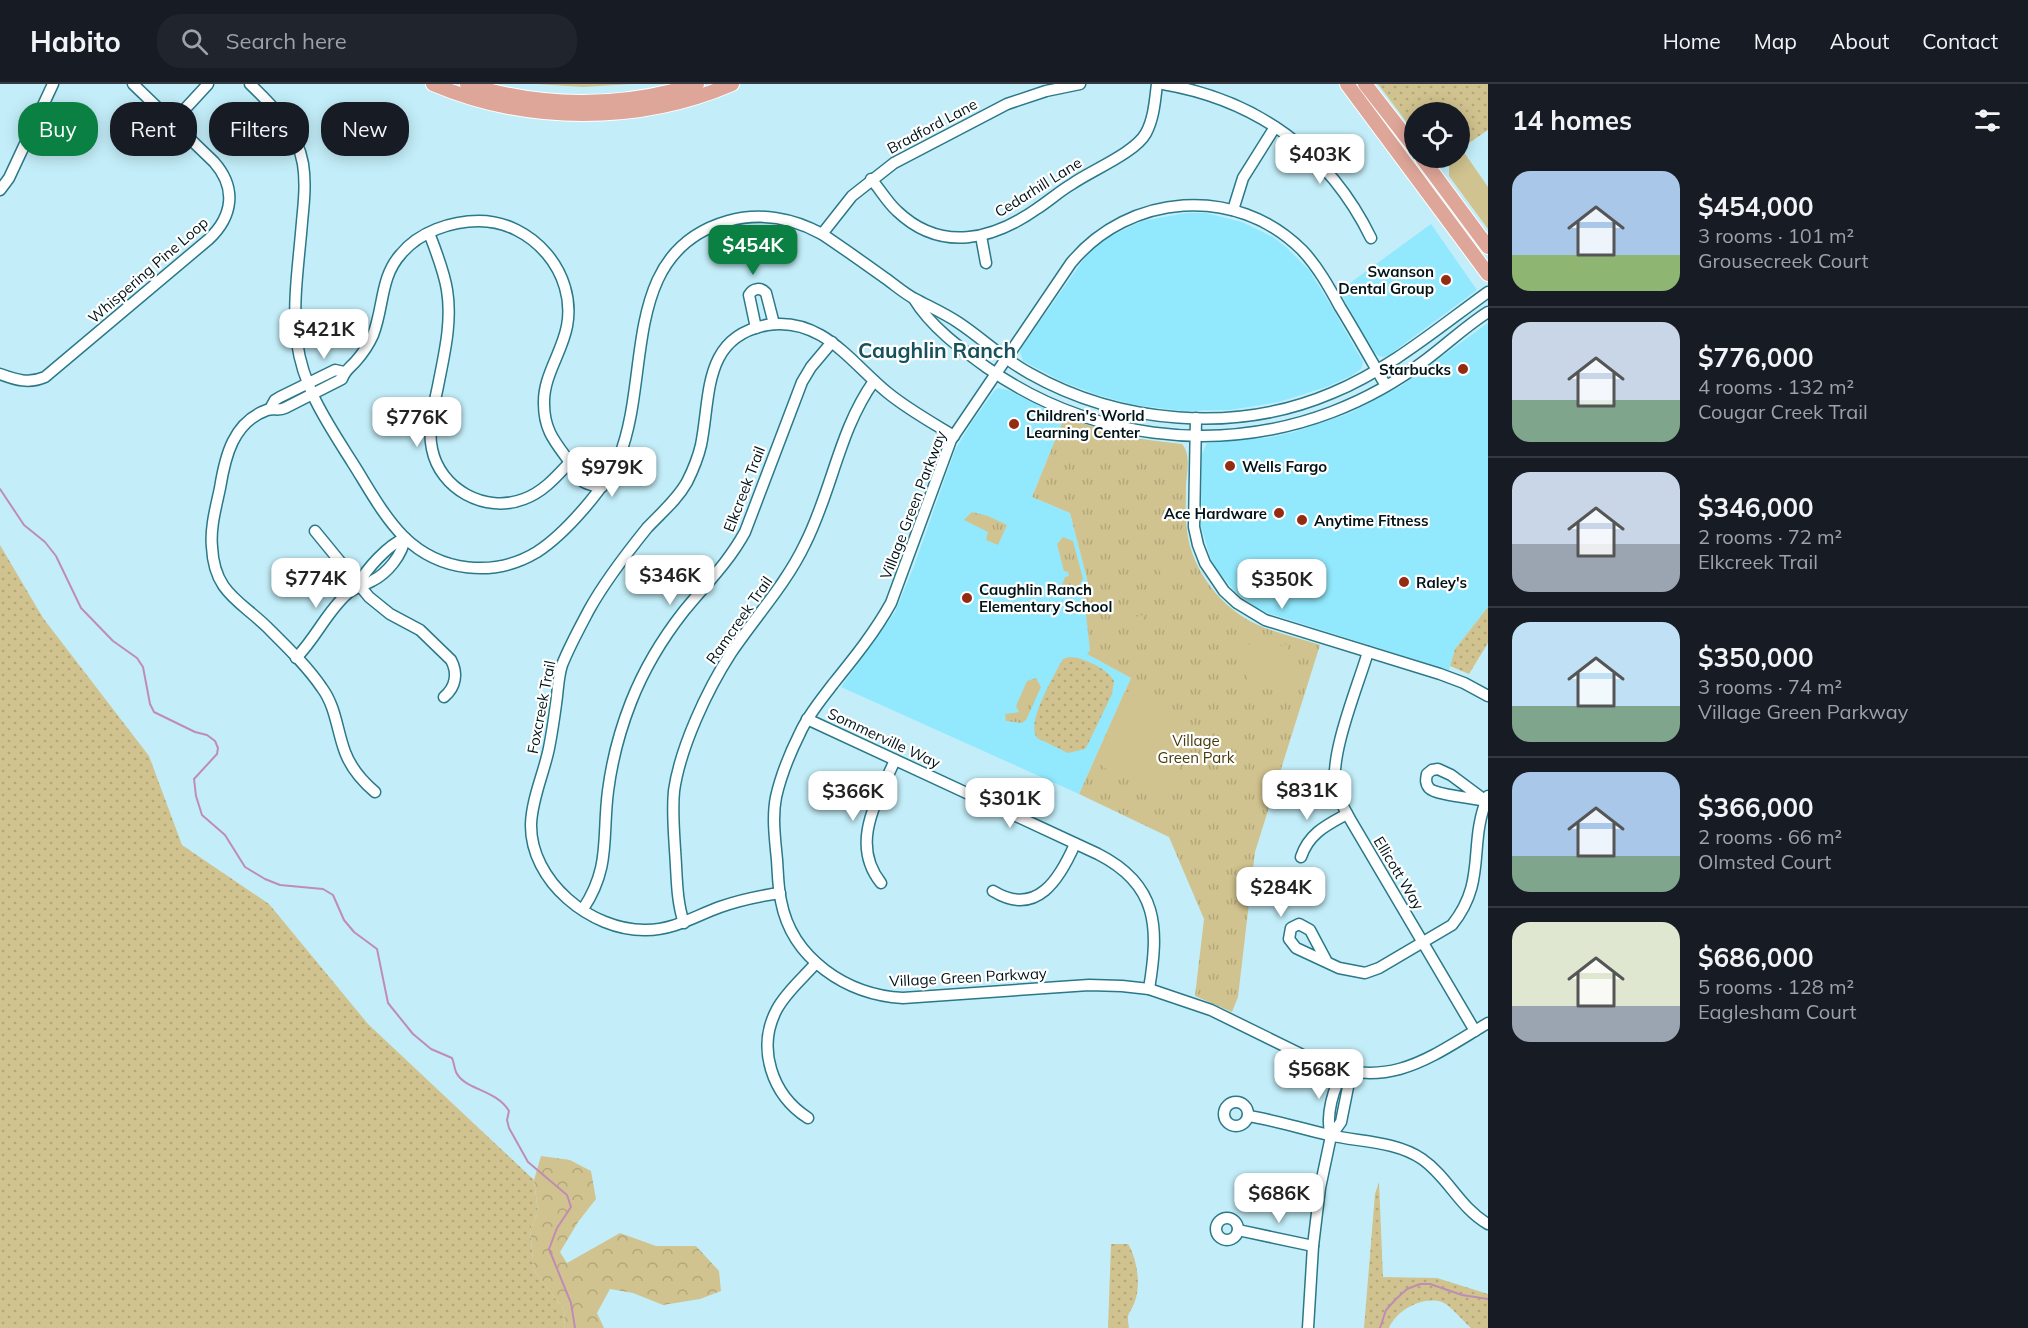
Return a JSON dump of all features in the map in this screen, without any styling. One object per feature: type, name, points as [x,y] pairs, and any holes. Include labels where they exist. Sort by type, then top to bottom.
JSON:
[{"type":"main road","points":[[433,84],[501,105],[539,111],[589,114],[622,112],[673,103],[732,84]]},
{"type":"main road","points":[[466,84],[519,97],[588,102],[631,99],[697,84]]},
{"type":"main road","points":[[1347,84],[1488,274]]},
{"type":"main road","points":[[1365,84],[1404,134]]},
{"type":"main road","points":[[1429,168],[1488,247]]},
{"type":"street","points":[[0,190],[9,178],[53,84]]},
{"type":"street","name":"Whispering Pine Loop","points":[[133,84],[152,102]]},
{"type":"street","points":[[191,102],[208,84]]},
{"type":"street","points":[[250,84],[281,116],[293,137],[302,162],[305,191],[296,316],[297,345],[312,396],[324,419],[380,506],[405,538],[426,554],[449,564],[475,569],[501,566],[527,557],[549,543],[602,487],[618,459],[628,428],[649,298],[660,274],[677,250],[707,229],[725,222],[744,217],[781,218],[806,225],[914,299],[935,308],[962,325],[1005,359],[1031,374],[1089,400],[1148,414],[1196,418],[1244,416],[1289,407],[1331,394],[1404,354],[1488,292]]},
{"type":"street","name":"Bradford Lane","points":[[822,234],[852,196],[894,163],[1007,104],[1046,91],[1080,84]]},
{"type":"street","name":"Cedarhill Lane","points":[[871,179],[895,209],[921,228],[952,237],[981,236],[1026,216],[1076,181],[1137,145],[1150,125],[1157,84]]},
{"type":"street","points":[[1163,84],[1206,93],[1225,100],[1275,127],[1306,150],[1333,178],[1351,202],[1371,238]]},
{"type":"street","points":[[1233,210],[1243,178],[1275,127]]},
{"type":"street","name":"Whispering Pine Loop","points":[[0,374],[22,381],[34,381],[45,377],[220,229],[229,205],[226,179],[219,168],[197,146]]},
{"type":"street","name":"Village Green Parkway","points":[[1386,386],[1325,281],[1303,252],[1288,237],[1273,227],[1233,210],[1200,205],[1164,207],[1146,211],[1101,234],[1071,262],[954,436],[946,451],[891,603],[877,626],[807,719],[790,756],[776,798],[774,829],[780,893],[783,910],[797,940],[816,963],[856,989],[887,998],[903,999],[1089,985],[1149,989],[1193,1002],[1319,1063],[1345,1071],[1374,1073],[1401,1070],[1430,1058],[1488,1023]]},
{"type":"street","points":[[375,792],[366,784],[345,753],[334,711],[323,688],[267,627],[231,597],[216,569],[212,548],[213,530],[227,453],[242,428],[270,409],[281,410],[339,381],[369,343],[376,324],[385,281],[394,262],[407,247],[429,233],[453,224],[468,221],[495,223],[522,233],[545,251],[565,286],[568,318],[565,335],[547,379],[544,405],[549,431],[561,453],[570,462],[574,473],[588,484],[602,487]]},
{"type":"street","points":[[429,233],[445,279],[448,301],[445,349],[430,425],[432,450],[442,474],[460,492],[471,498],[486,503],[513,503],[543,489],[570,462]]},
{"type":"street","points":[[981,236],[986,263]]},
{"type":"street","points":[[756,328],[749,295],[758,289],[766,293],[774,324]]},
{"type":"street","points":[[914,299],[932,323],[962,349],[996,374],[1039,399],[1091,420],[1136,430],[1195,436],[1239,434],[1288,426],[1333,412],[1386,386],[1425,361],[1488,312]]},
{"type":"street","name":"Foxcreek Trail","points":[[780,893],[735,902],[661,929],[631,929],[609,924],[561,893],[547,877],[536,856],[531,833],[533,810],[548,751],[562,666],[586,615],[606,583],[637,541],[672,503],[685,484],[700,448],[709,386],[718,358],[730,342],[740,336],[756,328],[774,324],[802,327],[823,335],[874,381],[906,406],[954,436]]},
{"type":"street","name":"Elkcreek Trail","points":[[583,909],[595,889],[603,867],[610,777],[621,729],[637,687],[668,632],[726,564],[739,543],[748,525],[802,382],[832,342]]},
{"type":"street","points":[[270,409],[275,400],[335,370],[344,372]]},
{"type":"street","name":"Ramcreek Trail","points":[[684,922],[679,903],[673,819],[674,792],[684,754],[718,675],[731,653],[786,580],[801,554],[856,408],[874,381]]},
{"type":"street","points":[[1196,418],[1194,527],[1198,545],[1213,578],[1231,597],[1252,613],[1288,627],[1440,674],[1464,683],[1488,696]]},
{"type":"street","points":[[315,531],[369,597],[390,614],[427,636],[451,660],[455,680],[449,693],[444,697]]},
{"type":"street","points":[[296,658],[312,641],[339,602],[358,585],[366,571],[396,542],[405,538]]},
{"type":"street","name":"Ellicott Way","points":[[1368,652],[1335,762],[1336,790],[1347,814],[1475,1031]]},
{"type":"street","name":"Sommerville Way","points":[[807,719],[1122,868],[1141,890],[1148,903],[1155,933],[1149,989]]},
{"type":"street","points":[[881,883],[874,874],[869,860],[867,824],[895,760]]},
{"type":"street","points":[[1438,769],[1444,771],[1487,798],[1434,792],[1426,784],[1427,774],[1438,769]]},
{"type":"street","points":[[1327,962],[1356,973],[1372,972],[1452,924],[1462,915],[1478,890],[1482,861],[1481,816],[1487,798]]},
{"type":"street","points":[[1301,857],[1313,835],[1347,814]]},
{"type":"street","points":[[993,891],[1017,899],[1036,896],[1045,891],[1059,877],[1075,844]]},
{"type":"street","points":[[808,1119],[796,1109],[778,1086],[770,1068],[767,1049],[771,1022],[777,1008],[816,963]]},
{"type":"street","points":[[1308,1328],[1322,1178],[1331,1136],[1341,1122],[1348,1087],[1345,1071]]},
{"type":"street","points":[[1248,1116],[1278,1121],[1331,1136],[1386,1145],[1414,1154],[1430,1166],[1466,1208],[1488,1224]]},
{"type":"street","points":[[1239,1230],[1314,1246]]},
{"type":"shaded area","points":[[1186,213],[1206,213],[1242,222],[1273,237],[1286,247],[1309,270],[1330,304],[1363,362],[1361,369],[1326,387],[1279,402],[1230,410],[1184,411],[1134,405],[1098,395],[1063,382],[1023,361],[1020,352],[1022,347],[1088,253],[1109,237],[1142,221]]},
{"type":"shaded area","points":[[1431,224],[1477,290],[1389,355],[1379,356],[1375,353],[1339,291]]},
{"type":"shaded area","points":[[1488,323],[1488,607],[1455,649],[1449,670],[1268,613],[1255,607],[1235,592],[1210,557],[1201,526],[1202,454],[1207,443],[1271,437],[1294,432],[1350,413],[1401,386]]},
{"type":"shaded area","points":[[998,388],[1008,390],[1064,418],[1032,497],[1070,513],[1089,587],[1090,650],[1088,654],[1131,678],[1079,794],[841,687],[895,612],[914,566],[955,450],[972,422]]},
{"type":"green space","points":[[537,84],[631,84],[583,87]]},
{"type":"green space","points":[[1378,84],[1488,84],[1488,130],[1470,142],[1470,102],[1404,102],[1404,119]]},
{"type":"green space","points":[[1470,161],[1488,187],[1488,229],[1449,176],[1449,168],[1470,168]]},
{"type":"green space","name":"Village Green Park","points":[[1064,418],[1132,438],[1182,444],[1187,453],[1188,469],[1187,530],[1190,545],[1202,573],[1221,598],[1245,618],[1273,631],[1320,645],[1255,852],[1238,997],[1232,1012],[1195,996],[1204,919],[1169,837],[1079,794],[1131,678],[1087,654],[1090,650],[1084,597],[1089,587],[1070,513],[1032,497]]},
{"type":"green space","points":[[972,512],[988,516],[1007,525],[998,545],[986,540],[988,532],[964,520]]},
{"type":"green space","points":[[1063,537],[1073,541],[1083,579],[1078,587],[1065,588],[1062,585],[1065,577],[1069,576],[1068,572],[1064,571],[1057,544]]},
{"type":"green space","points":[[0,545],[43,618],[149,756],[182,845],[269,904],[368,1024],[534,1180],[538,1212],[530,1230],[534,1270],[564,1310],[565,1328],[0,1328]]},
{"type":"green space","points":[[1165,561],[1175,581],[1166,585],[1157,565]]},
{"type":"green space","points":[[1488,607],[1488,643],[1469,674],[1450,666],[1455,649]]},
{"type":"green space","points":[[1142,615],[1146,629],[1136,632],[1132,618]]},
{"type":"green space","points":[[1262,642],[1264,650],[1287,644],[1298,690],[1274,696],[1272,688],[1250,693],[1240,646]]},
{"type":"green space","points":[[1069,657],[1094,664],[1114,681],[1112,694],[1085,749],[1068,753],[1037,738],[1035,722],[1046,690],[1063,659]]},
{"type":"green space","points":[[1036,678],[1041,687],[1026,720],[1022,723],[1006,721],[1005,714],[1019,712],[1016,706],[1027,681]]},
{"type":"green space","points":[[1125,691],[1144,699],[1159,709],[1170,720],[1177,733],[1181,747],[1181,763],[1170,799],[1105,768],[1097,760]]},
{"type":"green space","points":[[541,1156],[570,1160],[591,1171],[596,1199],[578,1222],[560,1252],[567,1263],[620,1233],[656,1246],[696,1246],[719,1271],[721,1291],[700,1299],[663,1305],[633,1293],[610,1289],[597,1313],[604,1328],[565,1328],[564,1310],[534,1270],[530,1230],[538,1212],[534,1180]]},
{"type":"green space","points":[[1379,1182],[1383,1277],[1437,1278],[1488,1294],[1488,1328],[1471,1328],[1442,1302],[1426,1301],[1404,1310],[1389,1328],[1364,1328],[1375,1194]]},
{"type":"green space","points":[[1111,1244],[1128,1244],[1136,1264],[1138,1287],[1128,1316],[1129,1328],[1108,1328]]},
{"type":"waterway","points":[[0,489],[24,525],[45,542],[56,556],[81,608],[113,641],[137,658],[143,667],[150,704],[154,712],[195,732],[207,735],[215,741],[218,748],[217,754],[194,779],[202,815],[225,835],[245,867],[280,885],[323,889],[333,895],[344,920],[354,932],[377,949],[388,1003],[413,1034],[431,1049],[452,1058],[460,1078],[503,1104],[509,1111],[507,1120],[509,1128],[528,1162],[567,1195],[571,1207],[557,1228],[549,1249],[571,1303],[575,1328]]},
{"type":"waterway","points":[[1380,1328],[1386,1310],[1407,1289],[1420,1284],[1430,1284],[1462,1295],[1488,1299]]},
{"type":"place","name":"Swanson Dental Group","points":[[1446,280]]},
{"type":"place","name":"Starbucks","points":[[1463,369]]},
{"type":"place","name":"Children's World Learning Center","points":[[1014,424]]},
{"type":"place","name":"Wells Fargo","points":[[1230,466]]},
{"type":"place","name":"Ace Hardware","points":[[1279,513]]},
{"type":"place","name":"Anytime Fitness","points":[[1302,520]]},
{"type":"place","name":"Raley's","points":[[1404,582]]},
{"type":"place","name":"Caughlin Ranch Elementary School","points":[[967,598]]},
{"type":"district","name":"Caughlin Ranch","points":[[937,350]]}]
